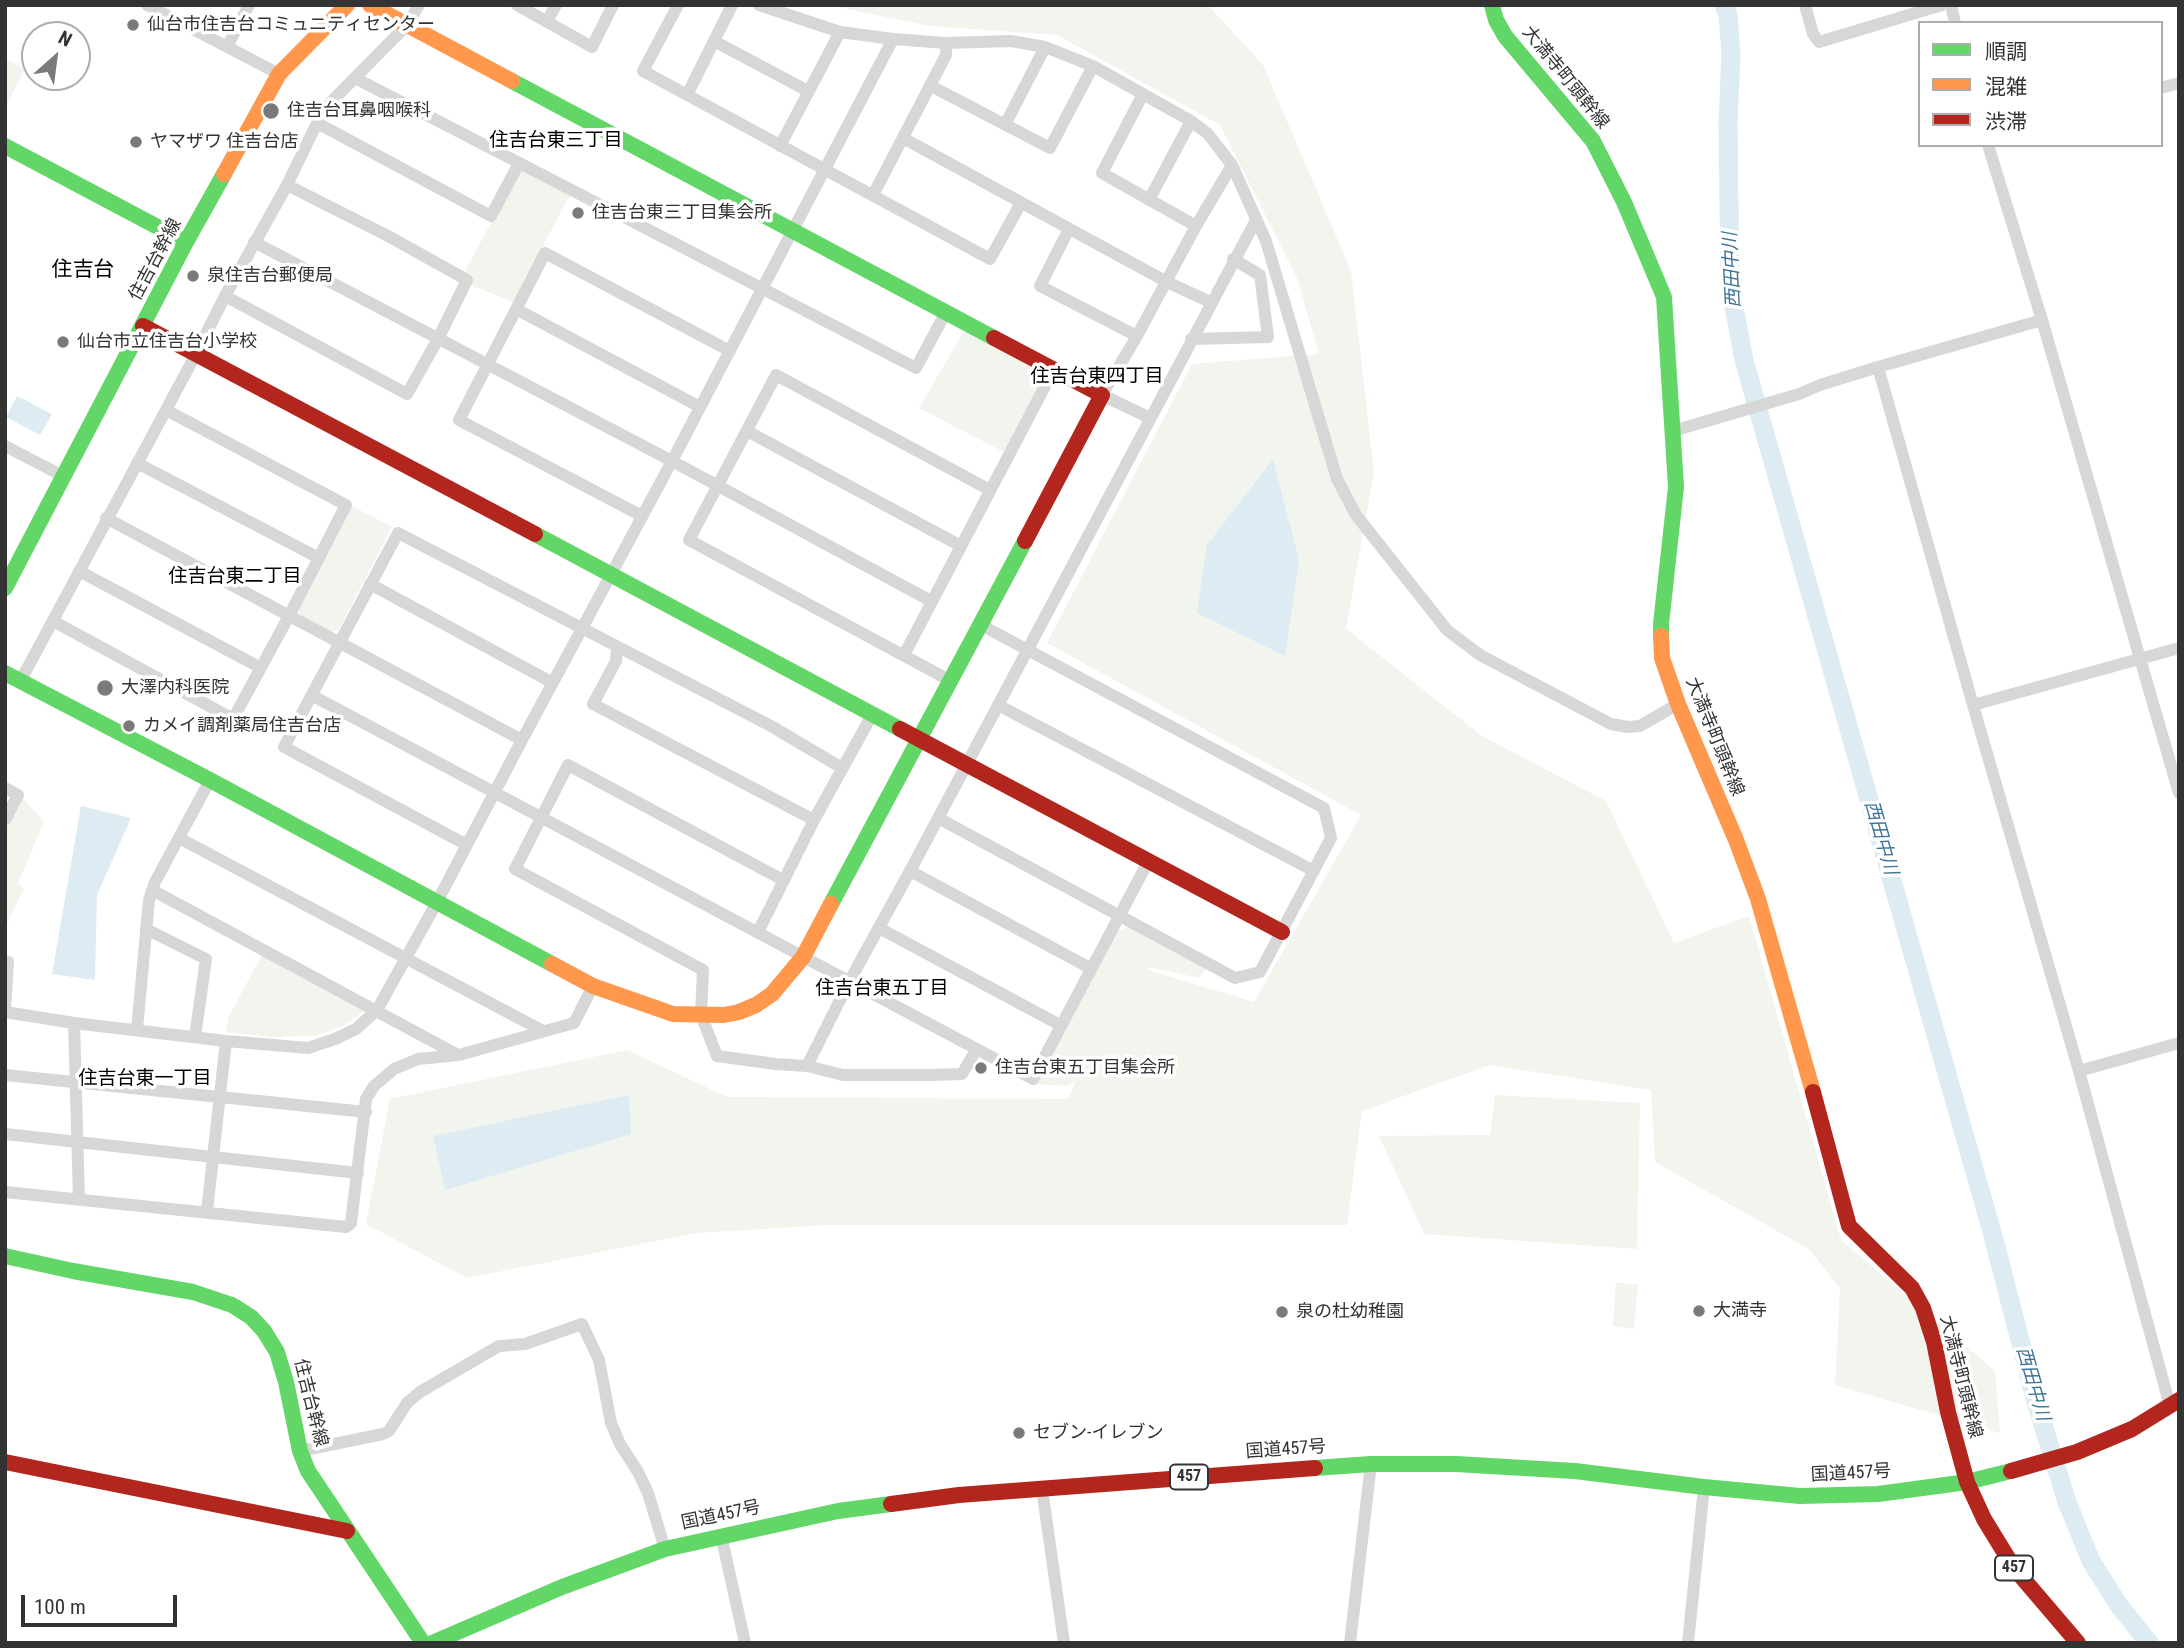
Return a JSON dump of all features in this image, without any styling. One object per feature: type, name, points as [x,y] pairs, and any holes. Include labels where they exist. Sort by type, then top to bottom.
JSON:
[{"type":"main road","name":"住吉台幹線","points":[[5,588],[186,242],[279,74],[347,5]]},
{"type":"main road","points":[[5,673],[211,780],[593,986],[673,1014],[724,1015],[756,1005],[772,994],[803,957],[1101,395],[370,5]]},
{"type":"main road","name":"大満寺町頭幹線","points":[[1492,5],[1496,20],[1505,36],[1593,141],[1658,279],[1666,308],[1675,506],[1661,624],[1662,658],[1678,704],[1758,899],[1849,1226],[1912,1288],[1923,1308],[1934,1342],[1948,1412],[1968,1482]]},
{"type":"main road","points":[[5,146],[186,242]]},
{"type":"main road","points":[[143,326],[1282,932]]},
{"type":"main road","name":"住吉台幹線","points":[[5,1256],[193,1292],[232,1305],[251,1317],[271,1340],[277,1352],[300,1451],[308,1471],[423,1643]]},
{"type":"main road","name":"457","points":[[2078,1643],[2014,1568],[1984,1519],[1968,1482],[2077,1452],[2132,1429],[2175,1403]]},
{"type":"main road","points":[[5,1462],[347,1531]]},
{"type":"main road","name":"国道457号","points":[[432,1643],[562,1587],[664,1549],[838,1511],[959,1495],[1371,1464],[1456,1464],[1575,1471],[1800,1496],[1878,1494],[1968,1482]]},
{"type":"street","points":[[147,5],[279,74]]},
{"type":"street","points":[[227,47],[249,5]]},
{"type":"street","points":[[21,680],[287,185],[317,123],[331,103],[407,25],[419,5]]},
{"type":"street","points":[[517,5],[592,47],[613,5]]},
{"type":"street","points":[[547,21],[556,5]]},
{"type":"street","points":[[678,5],[642,71],[990,259],[1021,204]]},
{"type":"street","points":[[687,95],[732,5]]},
{"type":"street","points":[[759,5],[840,32],[946,43],[1001,41],[1045,47],[1093,66],[1191,121],[1208,134],[1232,165],[1256,220],[1275,269],[1337,479],[1356,515],[1447,630],[1480,656],[1611,724],[1640,726],[1678,704]]},
{"type":"street","points":[[1805,5],[1813,34],[1819,42],[1942,5]]},
{"type":"street","points":[[780,146],[840,32]]},
{"type":"street","points":[[5,961],[8,962],[5,1010],[74,1023],[308,1048],[355,1029],[377,1010],[701,407],[893,39]]},
{"type":"street","points":[[714,41],[808,91]]},
{"type":"street","points":[[873,195],[946,55],[946,43]]},
{"type":"street","points":[[1005,125],[1045,47]]},
{"type":"street","points":[[931,86],[1050,148],[1093,66]]},
{"type":"street","points":[[355,78],[916,368],[946,312]]},
{"type":"street","points":[[1143,94],[1102,173],[1196,226]]},
{"type":"street","points":[[1149,200],[1191,121]]},
{"type":"street","points":[[317,123],[491,216],[519,163]]},
{"type":"street","points":[[903,138],[1167,282],[1210,302]]},
{"type":"street","points":[[1989,147],[2042,320],[2179,793]]},
{"type":"street","points":[[1150,418],[1101,395],[1232,165]]},
{"type":"street","points":[[225,296],[407,394],[438,339],[467,280],[287,185]]},
{"type":"street","points":[[807,1066],[849,982],[1256,220]]},
{"type":"street","points":[[1069,229],[1040,286],[1137,336]]},
{"type":"street","points":[[254,242],[672,461],[931,601]]},
{"type":"street","points":[[642,516],[458,420],[545,253],[730,351]]},
{"type":"street","points":[[1191,339],[1268,337],[1260,275],[1233,260]]},
{"type":"street","points":[[516,309],[701,407]]},
{"type":"street","points":[[1673,431],[1878,367],[2042,320]]},
{"type":"street","points":[[1878,367],[2175,1403]]},
{"type":"street","points":[[904,655],[1054,369]]},
{"type":"street","points":[[951,681],[689,540],[776,375],[990,490]]},
{"type":"street","points":[[53,621],[233,719],[289,616],[346,505],[166,410]]},
{"type":"street","points":[[747,431],[961,546]]},
{"type":"street","points":[[5,446],[63,476]]},
{"type":"street","points":[[137,463],[319,558]]},
{"type":"street","points":[[106,518],[522,740]]},
{"type":"street","points":[[467,845],[284,747],[398,533],[771,726],[842,768]]},
{"type":"street","points":[[79,571],[261,668]]},
{"type":"street","points":[[370,584],[553,683]]},
{"type":"street","points":[[938,818],[1236,978],[1260,972],[1331,838],[1324,808],[981,625]]},
{"type":"street","points":[[617,647],[616,662],[593,704],[814,820]]},
{"type":"street","points":[[1973,705],[2179,648]]},
{"type":"street","points":[[313,696],[1032,1079],[1149,860]]},
{"type":"street","points":[[998,705],[1314,871]]},
{"type":"street","points":[[758,932],[814,820],[873,713]]},
{"type":"street","points":[[783,880],[568,765],[514,869],[704,970],[701,1015],[717,1056],[776,1065],[807,1066],[842,1075],[962,1074],[976,1050]]},
{"type":"street","points":[[137,1029],[149,900],[211,780]]},
{"type":"street","points":[[5,788],[18,795],[5,820]]},
{"type":"street","points":[[179,838],[543,1031]]},
{"type":"street","points":[[910,872],[1090,968]]},
{"type":"street","points":[[152,890],[459,1055]]},
{"type":"street","points":[[879,928],[1059,1025]]},
{"type":"street","points":[[146,929],[205,959],[195,1037]]},
{"type":"street","points":[[5,1192],[346,1227],[352,1223],[369,1092],[394,1069],[418,1059],[459,1055],[574,1023],[593,986]]},
{"type":"street","points":[[74,1023],[79,1199]]},
{"type":"street","points":[[208,1212],[226,1041]]},
{"type":"street","points":[[2079,1071],[2179,1043]]},
{"type":"street","points":[[5,1075],[366,1112]]},
{"type":"street","points":[[5,1134],[358,1173]]},
{"type":"street","points":[[300,1451],[383,1434],[389,1431],[407,1403],[420,1392],[499,1346],[525,1344],[582,1324],[599,1360],[611,1423],[648,1493],[664,1549]]},
{"type":"street","points":[[1350,1643],[1371,1464]]},
{"type":"street","points":[[1688,1643],[1704,1487]]},
{"type":"street","points":[[1042,1489],[1064,1643]]},
{"type":"street","points":[[721,1535],[745,1643]]},
{"type":"shaded area","points":[[828,5],[1208,5],[1263,65],[1351,271],[1374,472],[1346,629],[1482,736],[1606,801],[1674,943],[1749,916],[1841,1240],[1995,1371],[2000,1433],[1835,1385],[1840,1288],[1809,1249],[1655,1162],[1651,1090],[1490,1065],[1362,1111],[1347,1225],[826,1225],[696,1233],[467,1278],[366,1224],[390,1099],[627,1050],[727,1097],[1068,1099],[1076,1080],[1068,1086],[1032,1084],[1116,931],[1129,927],[1206,969],[1199,978],[1149,967],[1148,970],[1254,1002],[1361,815],[1047,643],[1192,364],[1319,354],[1297,278],[1220,125],[1057,35],[930,26]]},
{"type":"shaded area","points":[[5,58],[21,67],[21,77],[5,108]]},
{"type":"shaded area","points":[[525,171],[570,195],[513,302],[471,285],[463,275],[518,172]]},
{"type":"shaded area","points":[[964,331],[1039,371],[1041,382],[1004,452],[919,408]]},
{"type":"shaded area","points":[[17,396],[52,414],[40,435],[6,417]]},
{"type":"shaded area","points":[[1273,459],[1299,560],[1285,656],[1197,613],[1207,545]]},
{"type":"shaded area","points":[[352,506],[392,527],[339,629],[332,632],[302,617],[298,609]]},
{"type":"shaded area","points":[[23,798],[44,822],[18,883],[24,889],[5,928],[5,831]]},
{"type":"shaded area","points":[[81,806],[131,818],[97,895],[95,980],[52,974]]},
{"type":"shaded area","points":[[262,955],[365,1010],[343,1026],[315,1036],[272,1037],[226,1032],[229,1016]]},
{"type":"shaded area","points":[[629,1095],[631,1134],[445,1190],[433,1136]]},
{"type":"shaded area","points":[[1495,1095],[1640,1103],[1637,1249],[1424,1234],[1379,1136],[1490,1135]]},
{"type":"shaded area","points":[[1616,1283],[1638,1284],[1634,1329],[1613,1326]]},
{"type":"waterway","name":"西田中川","points":[[1724,5],[1728,15],[1731,54],[1728,123],[1730,285],[1744,360],[1992,1232],[2036,1402],[2067,1502],[2091,1561],[2118,1604],[2149,1643]]},
{"type":"traffic: fast","points":[[1492,5],[1496,20],[1505,36],[1593,141],[1624,202],[1664,297],[1676,487],[1661,636]]},
{"type":"traffic: fast","points":[[512,81],[994,338]]},
{"type":"traffic: fast","points":[[5,146],[186,242]]},
{"type":"traffic: fast","points":[[5,588],[224,174]]},
{"type":"traffic: fast","points":[[535,534],[900,729]]},
{"type":"traffic: fast","points":[[831,904],[1025,541]]},
{"type":"traffic: fast","points":[[5,673],[552,964]]},
{"type":"traffic: fast","points":[[5,1256],[193,1292],[232,1305],[251,1317],[277,1352],[300,1451],[308,1471],[423,1643]]},
{"type":"traffic: fast","points":[[1315,1468],[1371,1464],[1456,1464],[1575,1471],[1800,1496],[1878,1494],[1967,1482],[2011,1471]]},
{"type":"traffic: fast","points":[[432,1643],[562,1587],[665,1549],[838,1511],[891,1504]]},
{"type":"traffic: slow","points":[[224,174],[279,74],[347,5]]},
{"type":"traffic: slow","points":[[370,5],[512,81]]},
{"type":"traffic: slow","points":[[1661,636],[1662,658],[1678,704],[1758,899],[1813,1092]]},
{"type":"traffic: slow","points":[[552,964],[593,986],[673,1014],[724,1015],[739,1012],[772,994],[803,957],[831,904]]},
{"type":"traffic: jam","points":[[143,326],[535,534]]},
{"type":"traffic: jam","points":[[994,338],[1102,395],[1025,541]]},
{"type":"traffic: jam","points":[[900,729],[1282,932]]},
{"type":"traffic: jam","points":[[1813,1092],[1849,1226],[1912,1288],[1923,1308],[1934,1342],[1948,1412],[1967,1482]]},
{"type":"traffic: jam","points":[[2011,1471],[2077,1452],[2132,1429],[2179,1400]]},
{"type":"traffic: jam","points":[[5,1462],[347,1531]]},
{"type":"traffic: jam","points":[[891,1504],[959,1495],[1315,1468]]},
{"type":"traffic: jam","points":[[1967,1482],[1984,1519],[2014,1568],[2078,1643]]},
{"type":"place","name":"仙台市住吉台コミュニティセンター","points":[[133,25]]},
{"type":"place","name":"住吉台耳鼻咽喉科","points":[[271,111]]},
{"type":"place","name":"ヤマザワ 住吉台店","points":[[136,142]]},
{"type":"place","name":"住吉台東三丁目集会所","points":[[578,213]]},
{"type":"place","name":"泉住吉台郵便局","points":[[193,276]]},
{"type":"place","name":"仙台市立住吉台小学校","points":[[63,342]]},
{"type":"place","name":"大澤内科医院","points":[[105,688]]},
{"type":"place","name":"カメイ調剤薬局住吉台店","points":[[129,726]]},
{"type":"place","name":"住吉台東五丁目集会所","points":[[981,1068]]},
{"type":"place","name":"大満寺","points":[[1699,1311]]},
{"type":"place","name":"泉の杜幼稚園","points":[[1282,1312]]},
{"type":"place","name":"セブン-イレブン","points":[[1019,1433]]},
{"type":"district","name":"住吉台東三丁目","points":[[556,141]]},
{"type":"district","name":"住吉台","points":[[83,271]]},
{"type":"district","name":"住吉台東四丁目","points":[[1097,377]]},
{"type":"district","name":"住吉台東二丁目","points":[[235,577]]},
{"type":"district","name":"住吉台東五丁目","points":[[882,989]]},
{"type":"district","name":"住吉台東一丁目","points":[[145,1079]]}]
